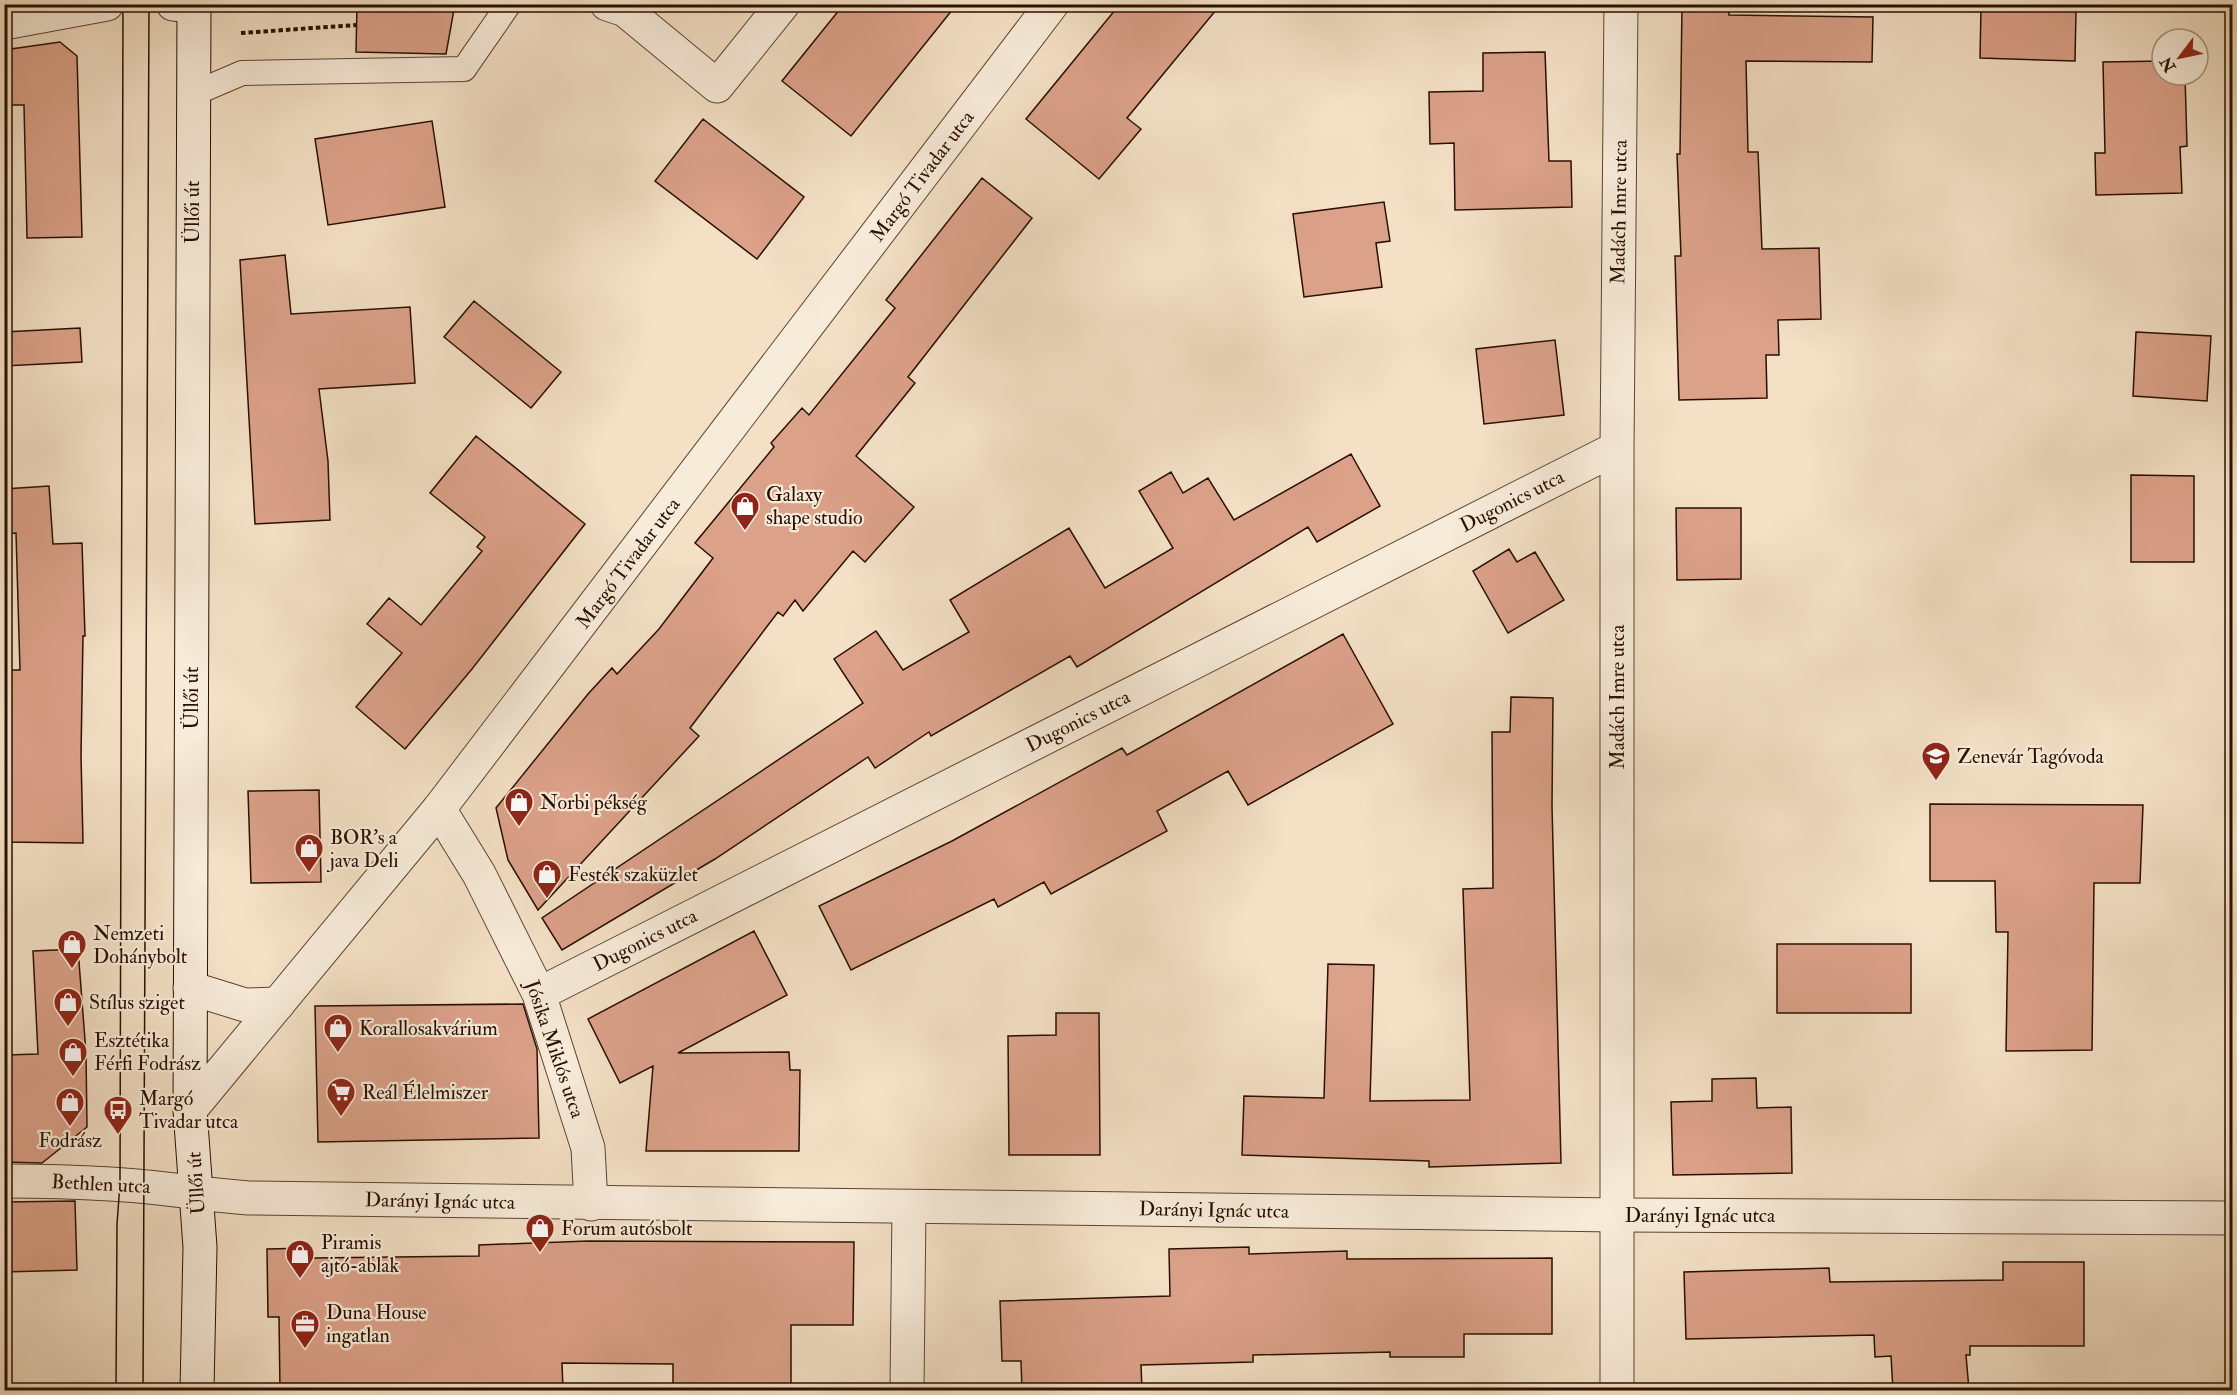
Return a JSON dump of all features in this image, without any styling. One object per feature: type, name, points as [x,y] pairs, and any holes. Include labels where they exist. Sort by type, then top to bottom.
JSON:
[{"type":"street","points":[[4,23],[107,4]]},
{"type":"street","points":[[621,6],[717,86],[783,4]]},
{"type":"street","name":"Margó Tivadar utca","points":[[190,1110],[440,809],[1052,4]]},
{"type":"street","name":"Madách Imre utca","points":[[1617,1390],[1617,448],[1621,4]]},
{"type":"street","name":"Üllői út","points":[[187,5],[193,94],[190,1110],[200,1247],[197,1390]]},
{"type":"street","name":"Dugonics utca","points":[[539,994],[1617,448]]},
{"type":"street","name":"Jósika Miklós utca","points":[[440,809],[479,874],[539,994],[588,1148],[591,1204]]},
{"type":"street","points":[[190,988],[245,1005],[278,1005]]},
{"type":"street","name":"Bethlen utca","points":[[4,1181],[90,1182],[156,1187],[196,1193]]},
{"type":"street","name":"Darányi Ignác utca","points":[[196,1193],[248,1198],[591,1204],[1617,1215],[2232,1218]]},
{"type":"street","points":[[907,1390],[909,1207]]},
{"type":"lane","points":[[193,94],[242,73],[464,69],[509,4]]},
{"type":"path","points":[[241,33],[357,26]]},
{"type":"building","points":[[357,4],[455,4],[446,54],[356,52]]},
{"type":"building","points":[[844,4],[957,4],[851,136],[782,81]]},
{"type":"building","points":[[1120,4],[1221,4],[1127,118],[1141,129],[1099,179],[1026,119]]},
{"type":"building","points":[[1682,4],[1729,4],[1729,15],[1873,17],[1872,62],[1746,61],[1748,152],[1758,152],[1762,249],[1819,248],[1821,319],[1778,320],[1779,355],[1766,355],[1767,398],[1679,400],[1675,256],[1681,256],[1677,154],[1680,154]]},
{"type":"building","points":[[1981,8],[2076,10],[2075,61],[1980,58]]},
{"type":"building","points":[[60,42],[77,56],[82,237],[27,238],[24,105],[4,105],[4,50]]},
{"type":"building","points":[[1545,52],[1549,161],[1571,161],[1572,207],[1455,210],[1454,143],[1430,144],[1429,92],[1483,91],[1483,53]]},
{"type":"building","points":[[2150,61],[2150,87],[2185,87],[2187,146],[2180,147],[2182,193],[2096,195],[2095,153],[2105,153],[2103,62]]},
{"type":"building","points":[[703,119],[804,197],[757,259],[655,181]]},
{"type":"building","points":[[432,121],[445,207],[328,225],[315,139]]},
{"type":"building","points":[[982,178],[1032,218],[908,377],[915,383],[856,456],[914,507],[865,562],[853,551],[803,611],[795,600],[783,616],[778,612],[690,728],[699,736],[538,910],[508,860],[496,808],[588,694],[612,668],[617,674],[659,629],[713,558],[695,543],[774,447],[771,443],[802,408],[809,415],[895,308],[886,300]]},
{"type":"building","points":[[1384,202],[1390,241],[1376,243],[1382,287],[1304,297],[1293,214]]},
{"type":"building","points":[[285,255],[291,314],[410,307],[415,383],[319,389],[328,461],[330,520],[255,524],[240,260]]},
{"type":"building","points":[[474,301],[561,372],[531,408],[444,337]]},
{"type":"building","points":[[80,328],[82,362],[4,366],[4,332]]},
{"type":"building","points":[[2136,332],[2211,336],[2207,401],[2133,396]]},
{"type":"building","points":[[1555,340],[1564,415],[1484,424],[1476,349]]},
{"type":"building","points":[[476,436],[585,524],[472,669],[405,749],[356,707],[402,653],[367,624],[389,598],[421,625],[482,551],[477,547],[485,537],[430,493]]},
{"type":"building","points":[[1351,454],[1380,506],[1317,542],[1308,527],[1077,667],[1070,656],[931,736],[929,732],[875,768],[868,757],[715,859],[562,950],[542,918],[863,703],[834,659],[876,631],[903,670],[969,632],[950,600],[1069,528],[1105,588],[1173,548],[1139,491],[1171,472],[1183,493],[1208,478],[1234,520]]},
{"type":"building","points":[[2131,475],[2194,476],[2194,562],[2131,562]]},
{"type":"building","points":[[49,486],[53,544],[82,543],[85,636],[83,636],[81,755],[83,843],[4,842],[4,670],[20,670],[16,533],[4,534],[4,489]]},
{"type":"building","points":[[1676,508],[1741,508],[1741,579],[1677,580]]},
{"type":"building","points":[[1509,549],[1517,562],[1535,552],[1564,600],[1508,633],[1473,571]]},
{"type":"building","points":[[1343,634],[1393,724],[1248,805],[1228,771],[1157,811],[1167,831],[1051,894],[1044,882],[998,907],[994,899],[851,970],[819,906],[952,841],[1122,748],[1127,755]]},
{"type":"building","points":[[1511,697],[1553,698],[1552,806],[1561,1163],[1429,1167],[1429,1161],[1242,1155],[1244,1096],[1324,1098],[1328,964],[1374,965],[1370,1101],[1470,1100],[1463,889],[1493,888],[1492,732],[1510,732]]},
{"type":"building","points":[[319,790],[321,882],[251,883],[248,791]]},
{"type":"building","points":[[1930,804],[2143,805],[2140,883],[2094,883],[2092,1050],[2006,1051],[2008,932],[1996,932],[1995,881],[1930,881]]},
{"type":"building","points":[[754,931],[787,995],[678,1053],[789,1052],[790,1070],[800,1070],[799,1151],[646,1151],[653,1066],[620,1083],[588,1019]]},
{"type":"building","points":[[1777,944],[1911,944],[1911,1013],[1777,1013]]},
{"type":"building","points":[[78,949],[86,1053],[87,1127],[42,1163],[4,1162],[6,1055],[38,1054],[33,951]]},
{"type":"building","points":[[523,1004],[537,1049],[539,1138],[318,1142],[315,1006]]},
{"type":"building","points":[[1056,1013],[1099,1013],[1100,1155],[1009,1155],[1008,1036],[1056,1035]]},
{"type":"building","points":[[1756,1078],[1757,1108],[1791,1107],[1792,1173],[1673,1175],[1671,1102],[1712,1101],[1712,1079]]},
{"type":"building","points":[[75,1201],[77,1270],[4,1272],[4,1202]]},
{"type":"building","points":[[588,1241],[854,1242],[853,1325],[791,1325],[791,1390],[673,1387],[673,1364],[562,1363],[563,1390],[280,1390],[279,1317],[268,1317],[267,1249],[312,1248],[312,1258],[479,1256],[479,1245]]},
{"type":"building","points":[[1249,1247],[1249,1254],[1347,1251],[1347,1259],[1552,1258],[1552,1334],[1464,1334],[1464,1357],[1390,1357],[1390,1352],[1253,1355],[1253,1362],[1141,1365],[1142,1390],[1022,1390],[1021,1361],[1002,1361],[1000,1301],[1170,1296],[1169,1249]]},
{"type":"building","points":[[2003,1262],[2084,1262],[2084,1346],[1970,1346],[1970,1355],[1966,1355],[1969,1390],[1893,1390],[1891,1356],[1875,1357],[1874,1335],[1686,1339],[1684,1272],[1829,1268],[1830,1282],[2003,1280]]},
{"type":"tram line","points":[[116,1390],[117,1224],[120,1184],[123,4]]},
{"type":"tram line","points":[[143,1390],[149,4]]},
{"type":"place","name":"Galaxy shape studio","points":[[745,532]]},
{"type":"place","name":"Zenevár Tagóvoda","points":[[1936,782]]},
{"type":"place","name":"Norbi pékség","points":[[519,828]]},
{"type":"place","name":"BOR's a java Deli","points":[[309,874]]},
{"type":"place","name":"Festék szaküzlet","points":[[547,900]]},
{"type":"place","name":"Nemzeti Dohánybolt","points":[[72,970]]},
{"type":"place","name":"Stílus sziget","points":[[68,1028]]},
{"type":"place","name":"Korallosakvárium","points":[[338,1054]]},
{"type":"place","name":"Esztétika Férfi Fodrász","points":[[73,1078]]},
{"type":"place","name":"Reál Élelmiszer","points":[[341,1118]]},
{"type":"place","name":"Fodrász","points":[[70,1128]]},
{"type":"place","name":"Margó Tivadar utca","points":[[118,1136]]},
{"type":"place","name":"Forum autósbolt","points":[[540,1254]]},
{"type":"place","name":"Piramis ajtó-ablak","points":[[300,1280]]},
{"type":"place","name":"Duna House ingatlan","points":[[305,1350]]}]
